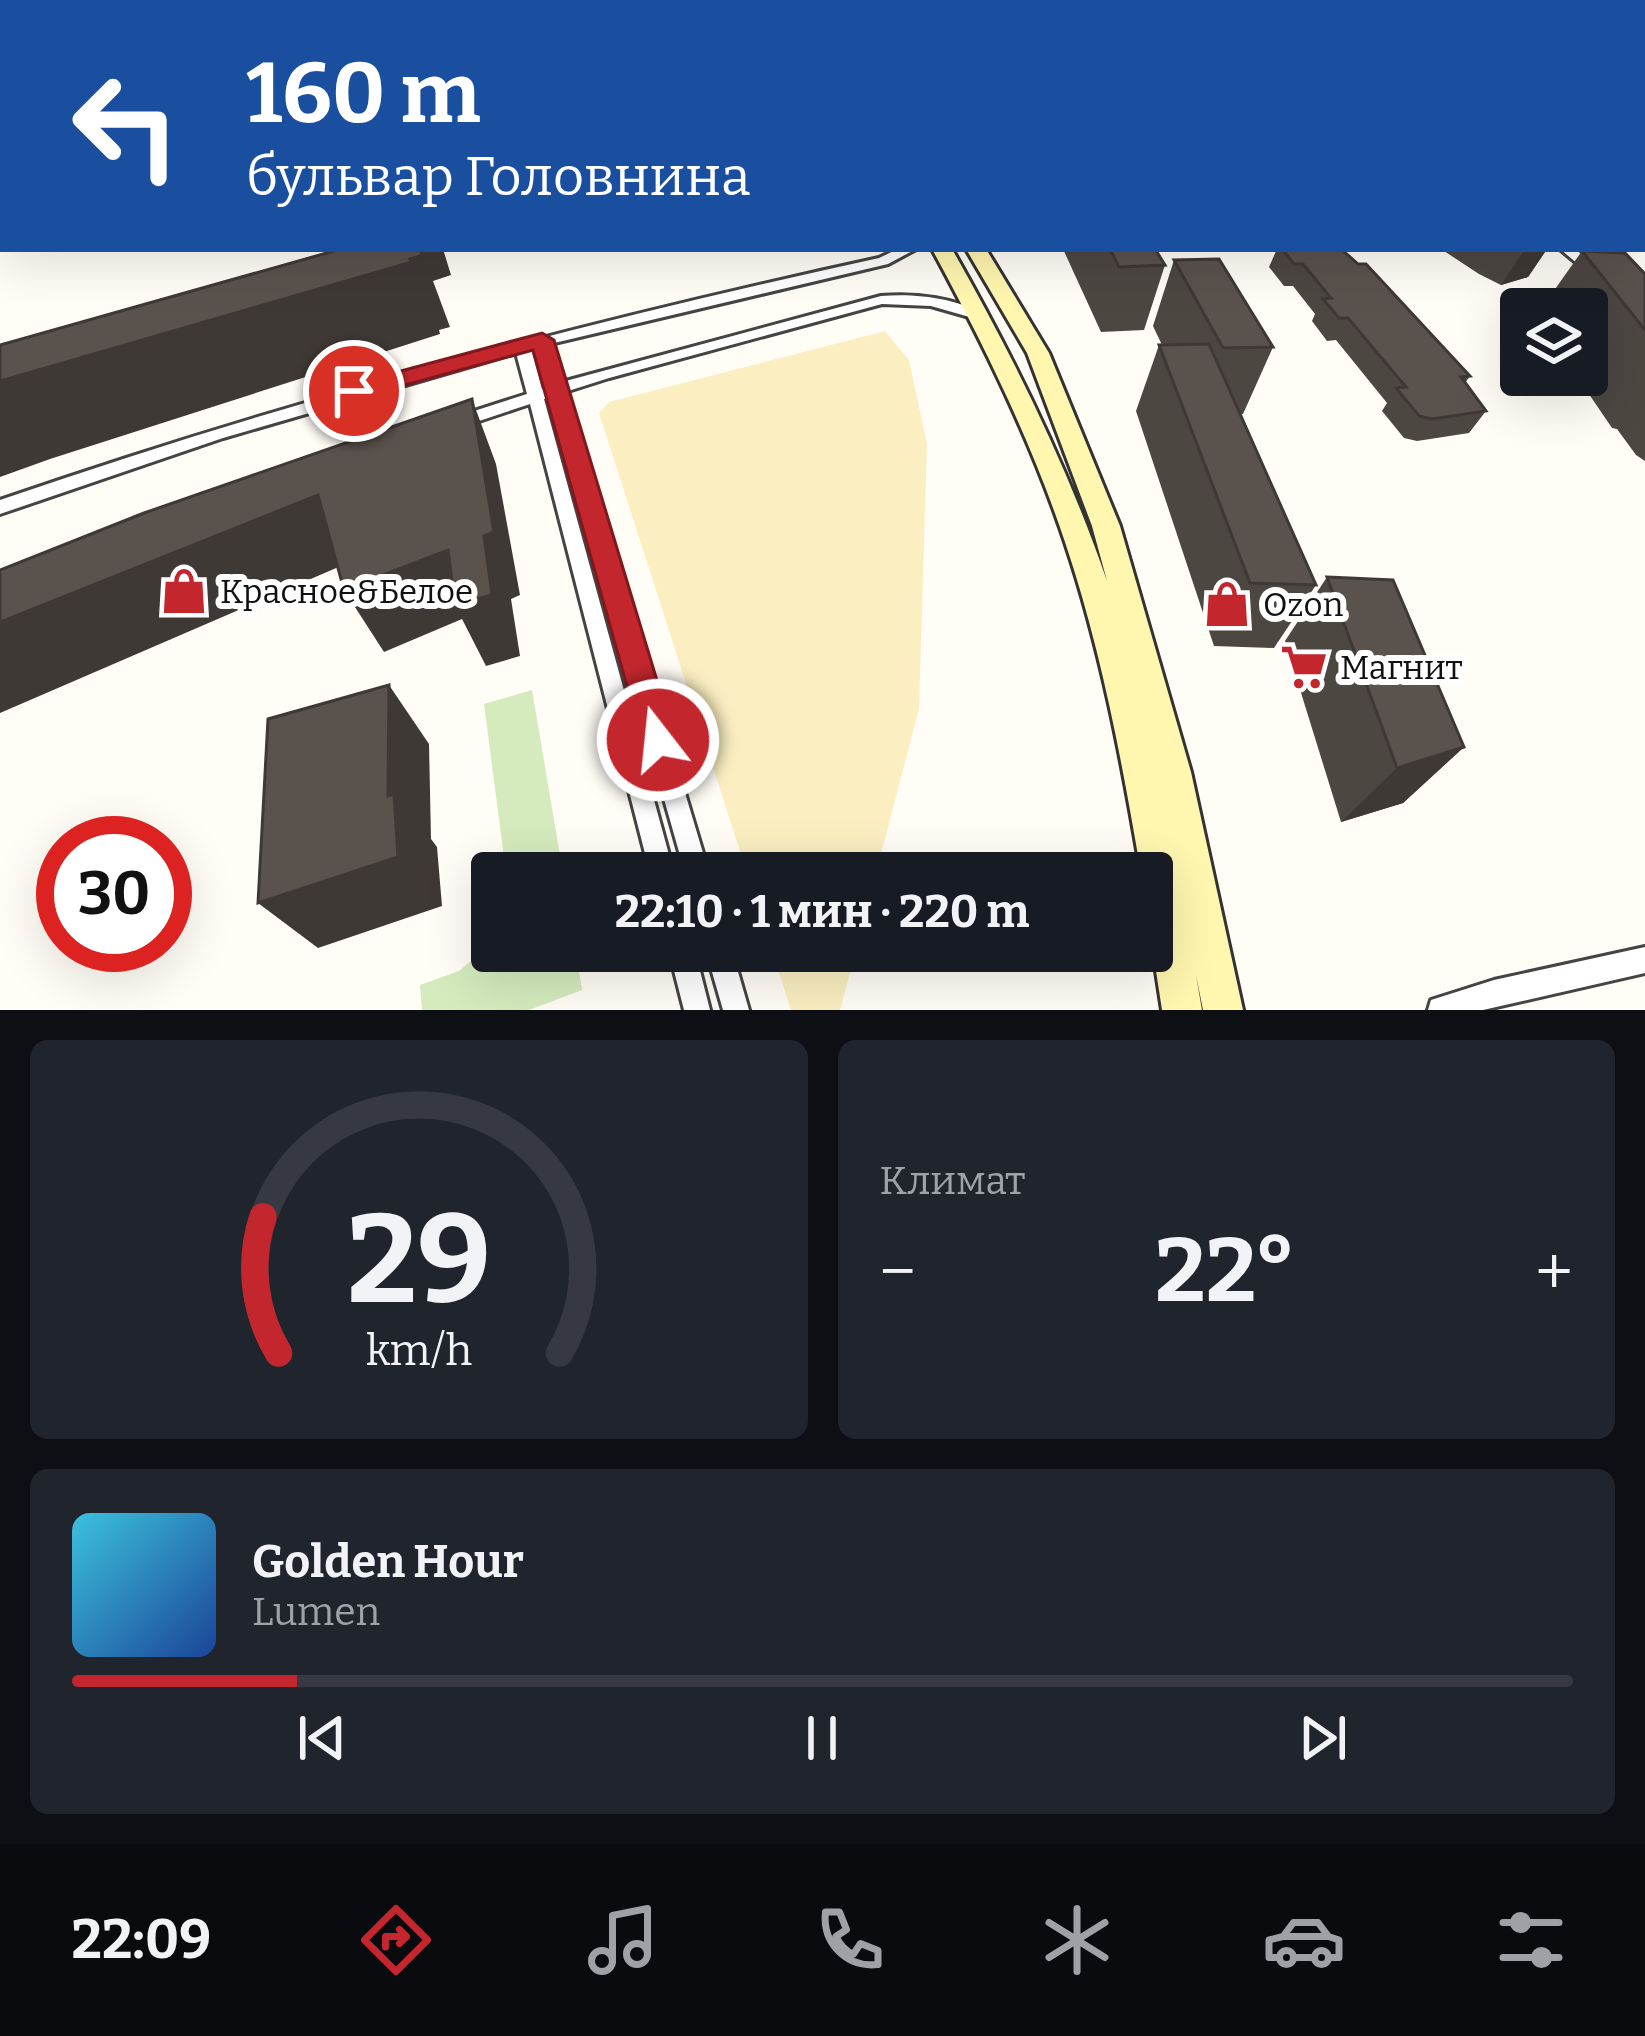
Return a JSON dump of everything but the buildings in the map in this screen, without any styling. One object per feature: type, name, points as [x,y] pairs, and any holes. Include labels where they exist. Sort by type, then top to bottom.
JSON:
[{"type":"main road","points":[[944,252],[980,316],[1075,530],[1110,639],[1141,770],[1182,1010]]},
{"type":"main road","points":[[978,252],[1038,353]]},
{"type":"main road","points":[[994,252],[1106,526],[1174,772],[1223,1010]]},
{"type":"street","points":[[0,507],[276,414],[532,343],[883,261],[902,252]]},
{"type":"street","points":[[1571,252],[1614,286]]},
{"type":"street","points":[[440,428],[547,390],[881,300],[926,300],[980,316]]},
{"type":"street","points":[[532,343],[690,852]]},
{"type":"street","points":[[547,390],[657,852]]},
{"type":"street","points":[[1441,1010],[1494,993],[1645,960]]},
{"type":"street","points":[[687,972],[697,1010]]},
{"type":"street","points":[[725,972],[736,1010]]},
{"type":"green space","points":[[532,690],[559,852],[503,852],[484,704]]},
{"type":"green space","points":[[471,961],[471,972],[579,972],[582,990],[529,1010],[422,1010],[420,985],[459,971]]},
{"type":"sand","points":[[885,331],[909,360],[927,444],[919,709],[882,852],[740,852],[599,413],[609,402]]},
{"type":"sand","points":[[779,972],[850,972],[840,1010],[791,1010]]},
{"type":"place","name":"Красное&Белое","points":[[184,591]]},
{"type":"place","name":"Ozon","points":[[1227,604]]},
{"type":"place","name":"Магнит","points":[[1304,667]]},
{"type":"route","points":[[354,391],[542,340],[658,740]]}]
